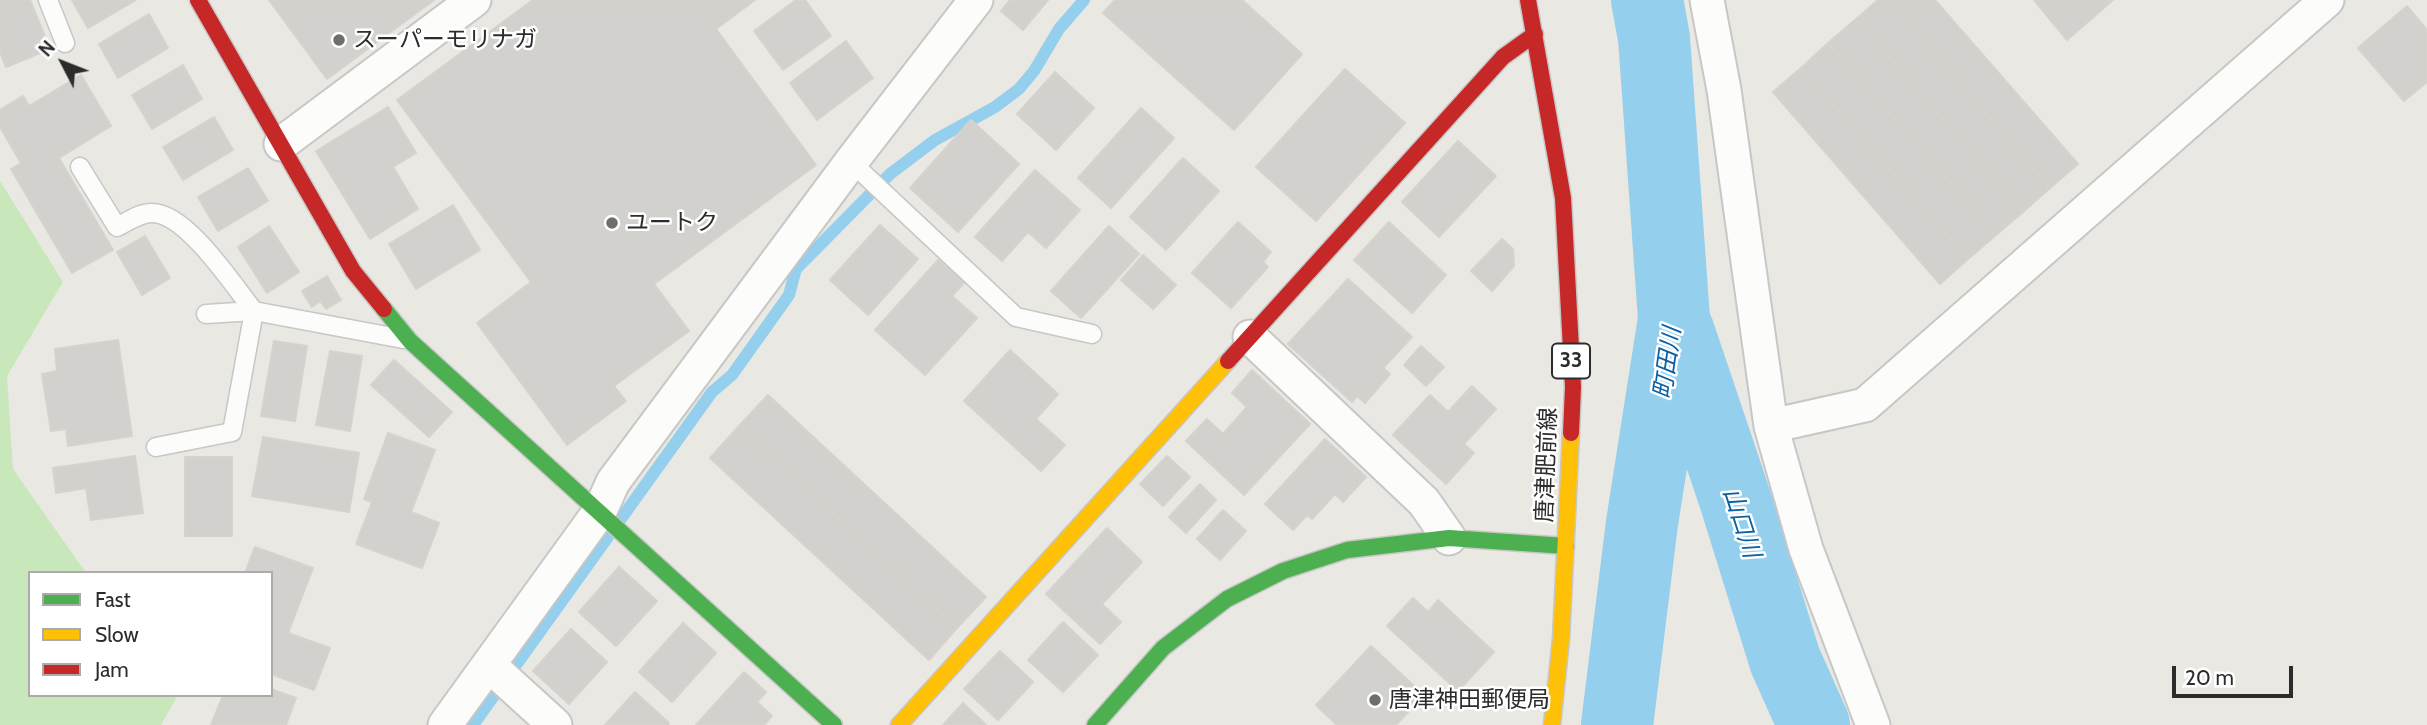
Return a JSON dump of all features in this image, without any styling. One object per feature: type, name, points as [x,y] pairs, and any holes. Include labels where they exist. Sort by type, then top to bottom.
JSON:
[{"type":"street","points":[[198,0],[353,271],[410,341],[834,725]]},
{"type":"street","points":[[281,144],[474,0]]},
{"type":"street","points":[[445,725],[600,511],[613,482],[858,169],[976,0]]},
{"type":"street","name":"唐津肥前線","points":[[1528,0],[1563,198],[1573,387],[1562,639],[1552,725]]},
{"type":"street","points":[[1707,0],[1724,90],[1770,426],[1805,549],[1873,725]]},
{"type":"street","points":[[1770,426],[1865,405],[2327,0]]},
{"type":"street","points":[[899,725],[1503,57],[1535,34]]},
{"type":"street","points":[[1250,337],[1424,502],[1449,538]]},
{"type":"street","points":[[1095,725],[1163,648],[1227,599],[1283,571],[1347,551],[1449,538],[1566,546]]},
{"type":"street","points":[[489,665],[555,725]]},
{"type":"lane","points":[[47,0],[65,43]]},
{"type":"lane","points":[[80,167],[117,227],[152,212],[174,219],[190,231],[254,311],[232,432],[156,447]]},
{"type":"lane","points":[[858,169],[1016,317],[1092,334]]},
{"type":"lane","points":[[206,314],[254,311],[410,341]]},
{"type":"green space","points":[[0,181],[63,282],[7,376],[13,469],[85,571],[28,571],[28,697],[177,697],[161,725],[0,725]]},
{"type":"building","points":[[0,0],[30,0],[50,49],[6,67],[0,52]]},
{"type":"building","points":[[72,0],[136,0],[88,28]]},
{"type":"building","name":"スーパーモリナガ","points":[[269,0],[434,0],[327,79]]},
{"type":"building","name":"ユートク","points":[[533,0],[755,0],[716,29],[816,165],[654,284],[689,331],[614,386],[626,401],[567,445],[477,323],[531,282],[397,100]]},
{"type":"building","points":[[796,0],[805,0],[831,36],[783,70],[754,31]]},
{"type":"building","points":[[1010,0],[1048,0],[1023,30],[1001,11]]},
{"type":"building","points":[[1115,0],[1242,0],[1302,54],[1234,130],[1103,13]]},
{"type":"building","points":[[1878,0],[1887,0],[2050,188],[2023,212],[1856,19]]},
{"type":"building","points":[[1887,0],[1935,0],[2078,164],[2050,188]]},
{"type":"building","points":[[2034,0],[2113,0],[2067,40]]},
{"type":"building","points":[[2407,6],[2427,30],[2427,82],[2404,101],[2358,48]]},
{"type":"building","points":[[149,14],[168,48],[118,78],[99,44]]},
{"type":"building","points":[[1856,19],[2023,212],[1996,235],[1828,43]]},
{"type":"building","points":[[846,41],[873,78],[817,120],[790,83]]},
{"type":"building","points":[[1828,43],[1996,235],[1968,259],[1801,68]]},
{"type":"building","points":[[183,65],[202,99],[152,129],[132,95]]},
{"type":"building","points":[[1801,68],[1968,259],[1940,284],[1773,92]]},
{"type":"building","points":[[1345,69],[1405,123],[1316,221],[1256,167]]},
{"type":"building","points":[[1055,72],[1094,108],[1056,150],[1017,114]]},
{"type":"building","points":[[81,75],[111,126],[59,158],[113,250],[72,273],[11,169],[21,163],[0,127],[0,110],[23,96],[29,106]]},
{"type":"building","points":[[388,107],[416,153],[393,167],[418,209],[370,239],[316,151]]},
{"type":"building","points":[[1141,108],[1174,138],[1111,208],[1078,178]]},
{"type":"building","points":[[214,117],[233,150],[183,180],[163,147]]},
{"type":"building","points":[[971,120],[1019,164],[958,232],[910,188]]},
{"type":"building","points":[[1458,141],[1496,176],[1439,237],[1402,202]]},
{"type":"building","points":[[1183,158],[1219,191],[1166,250],[1130,217]]},
{"type":"building","points":[[248,168],[268,201],[218,231],[198,197]]},
{"type":"building","points":[[1035,170],[1080,210],[1046,248],[1028,232],[1002,261],[975,237]]},
{"type":"building","points":[[453,205],[480,250],[416,289],[389,244]]},
{"type":"building","points":[[1238,222],[1271,252],[1263,262],[1268,267],[1231,308],[1192,273]]},
{"type":"building","points":[[1389,222],[1446,275],[1412,313],[1354,260]]},
{"type":"building","points":[[880,225],[918,259],[868,315],[830,280]]},
{"type":"building","points":[[269,226],[299,272],[267,293],[238,247]]},
{"type":"building","points":[[1109,226],[1139,254],[1081,318],[1051,291]]},
{"type":"building","points":[[145,236],[170,278],[142,295],[117,252]]},
{"type":"building","points":[[1502,239],[1513,249],[1514,266],[1492,291],[1471,271]]},
{"type":"building","points":[[1143,255],[1176,285],[1153,309],[1121,280]]},
{"type":"building","points":[[938,260],[964,283],[952,296],[977,318],[925,375],[875,330]]},
{"type":"building","points":[[327,276],[341,300],[326,309],[320,301],[312,307],[302,291]]},
{"type":"building","points":[[1348,279],[1412,337],[1383,368],[1390,374],[1365,403],[1357,396],[1352,402],[1288,344]]},
{"type":"building","points":[[118,340],[132,436],[68,446],[66,429],[51,431],[42,374],[57,371],[55,349]]},
{"type":"building","points":[[274,341],[307,346],[295,421],[261,416]]},
{"type":"building","points":[[1421,346],[1444,367],[1426,386],[1404,365]]},
{"type":"building","points":[[1010,350],[1058,394],[1036,419],[1065,445],[1041,471],[964,401]]},
{"type":"building","points":[[330,351],[362,356],[350,431],[316,425]]},
{"type":"building","points":[[394,360],[452,412],[429,437],[371,385]]},
{"type":"building","points":[[1252,370],[1310,424],[1244,495],[1186,441],[1207,419],[1223,434],[1247,407],[1232,393]]},
{"type":"building","points":[[1472,386],[1496,409],[1464,444],[1474,453],[1446,484],[1393,435],[1430,395],[1448,412]]},
{"type":"building","points":[[768,395],[986,597],[957,628],[739,426]]},
{"type":"building","points":[[739,426],[957,628],[929,660],[710,458]]},
{"type":"building","points":[[388,433],[435,450],[411,512],[439,523],[422,568],[356,544],[372,502],[364,499]]},
{"type":"building","points":[[263,437],[359,453],[349,512],[252,496]]},
{"type":"building","points":[[1325,439],[1366,477],[1343,502],[1335,494],[1312,519],[1307,515],[1293,530],[1265,504]]},
{"type":"building","points":[[135,456],[143,513],[91,520],[86,488],[56,493],[53,468]]},
{"type":"building","points":[[1167,456],[1190,477],[1163,506],[1140,484]]},
{"type":"building","points":[[185,457],[232,457],[232,536],[185,536]]},
{"type":"building","points":[[1200,484],[1216,500],[1186,533],[1169,517]]},
{"type":"building","points":[[1223,510],[1246,531],[1220,560],[1197,539]]},
{"type":"building","points":[[1107,528],[1142,562],[1102,604],[1121,622],[1100,644],[1046,594]]},
{"type":"building","points":[[255,547],[313,568],[288,633],[330,648],[314,690],[273,675],[273,571],[246,571]]},
{"type":"building","points":[[619,567],[657,601],[616,646],[579,612]]},
{"type":"building","points":[[1413,598],[1428,612],[1438,600],[1494,652],[1458,691],[1387,626]]},
{"type":"building","points":[[1063,622],[1098,655],[1063,692],[1028,660]]},
{"type":"building","points":[[683,623],[716,653],[672,702],[639,672]]},
{"type":"building","points":[[571,629],[607,662],[569,704],[533,671]]},
{"type":"building","points":[[1371,646],[1424,695],[1396,725],[1337,725],[1316,705]]},
{"type":"building","points":[[1000,651],[1033,682],[998,720],[964,689]]},
{"type":"building","points":[[744,672],[766,692],[757,702],[772,716],[764,725],[696,725]]},
{"type":"building","points":[[273,690],[296,698],[286,725],[211,725],[222,697],[273,697]]},
{"type":"building","points":[[635,692],[669,723],[668,725],[605,725]]},
{"type":"building","points":[[963,703],[986,725],[943,725]]},
{"type":"waterway","points":[[473,725],[712,392],[732,375],[789,295],[796,269],[890,174],[935,140],[995,107],[1019,89],[1034,71],[1059,29],[1084,0]]},
{"type":"waterway","name":"町田川","points":[[1617,725],[1642,523],[1674,319],[1654,38],[1647,0]]},
{"type":"waterway","name":"山口川","points":[[1678,330],[1736,502],[1785,660],[1814,725]]},
{"type":"traffic: fast","points":[[384,309],[410,341],[834,725]]},
{"type":"traffic: fast","points":[[1095,725],[1163,648],[1227,599],[1283,571],[1347,550],[1449,538],[1566,546]]},
{"type":"traffic: slow","points":[[899,725],[1228,361]]},
{"type":"traffic: slow","points":[[1552,725],[1561,639],[1571,433]]},
{"type":"traffic: jam","points":[[198,0],[353,271],[384,309]]},
{"type":"traffic: jam","points":[[1528,0],[1563,198],[1573,387],[1571,433]]},
{"type":"traffic: jam","points":[[1228,361],[1503,57],[1535,34]]},
{"type":"place","name":"スーパーモリナガ","points":[[339,40]]},
{"type":"place","name":"ユートク","points":[[612,223]]},
{"type":"place","name":"唐津神田郵便局","points":[[1375,700]]}]
